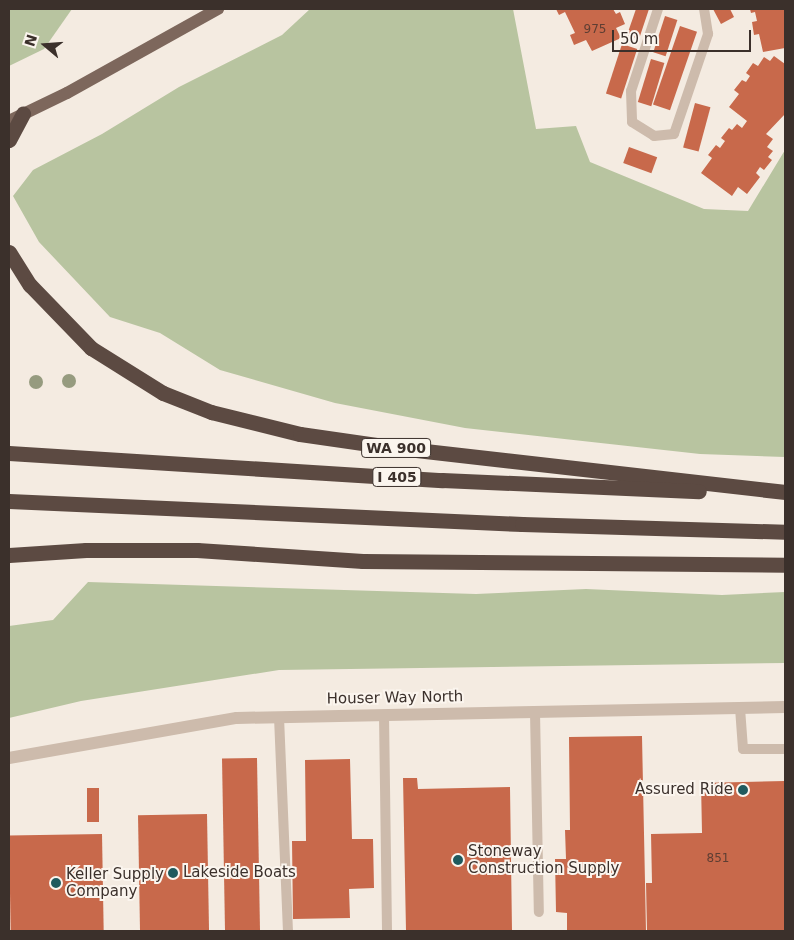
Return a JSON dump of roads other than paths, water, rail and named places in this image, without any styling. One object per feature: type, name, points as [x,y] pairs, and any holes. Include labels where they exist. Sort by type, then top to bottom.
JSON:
[{"type":"highway","points":[[9,140],[23,114]]},
{"type":"highway","name":"WA 900","points":[[9,252],[30,285],[91,348],[126,373],[163,393],[211,412],[300,434],[390,447],[785,493]]},
{"type":"highway","name":"I 405","points":[[9,453],[442,480],[785,493]]},
{"type":"highway","points":[[9,501],[413,520],[785,532]]},
{"type":"highway","points":[[9,555],[86,550],[197,550],[363,561],[785,565]]},
{"type":"main road","points":[[9,120],[218,9]]},
{"type":"street","name":"Houser Way North","points":[[9,758],[218,721],[279,717],[785,707]]},
{"type":"lane","points":[[658,9],[631,91],[632,122],[654,136],[674,134],[708,34],[704,9]]},
{"type":"lane","points":[[740,708],[743,749],[785,749]]},
{"type":"lane","points":[[535,712],[539,912]]},
{"type":"lane","points":[[384,715],[386,931]]},
{"type":"lane","points":[[279,717],[288,931]]},
{"type":"place","name":"Assured Ride","points":[[743,790]]},
{"type":"place","name":"Stoneway Construction Supply","points":[[458,860]]},
{"type":"place","name":"Lakeside Boats","points":[[173,873]]},
{"type":"place","name":"Keller Supply Company","points":[[56,883]]}]
